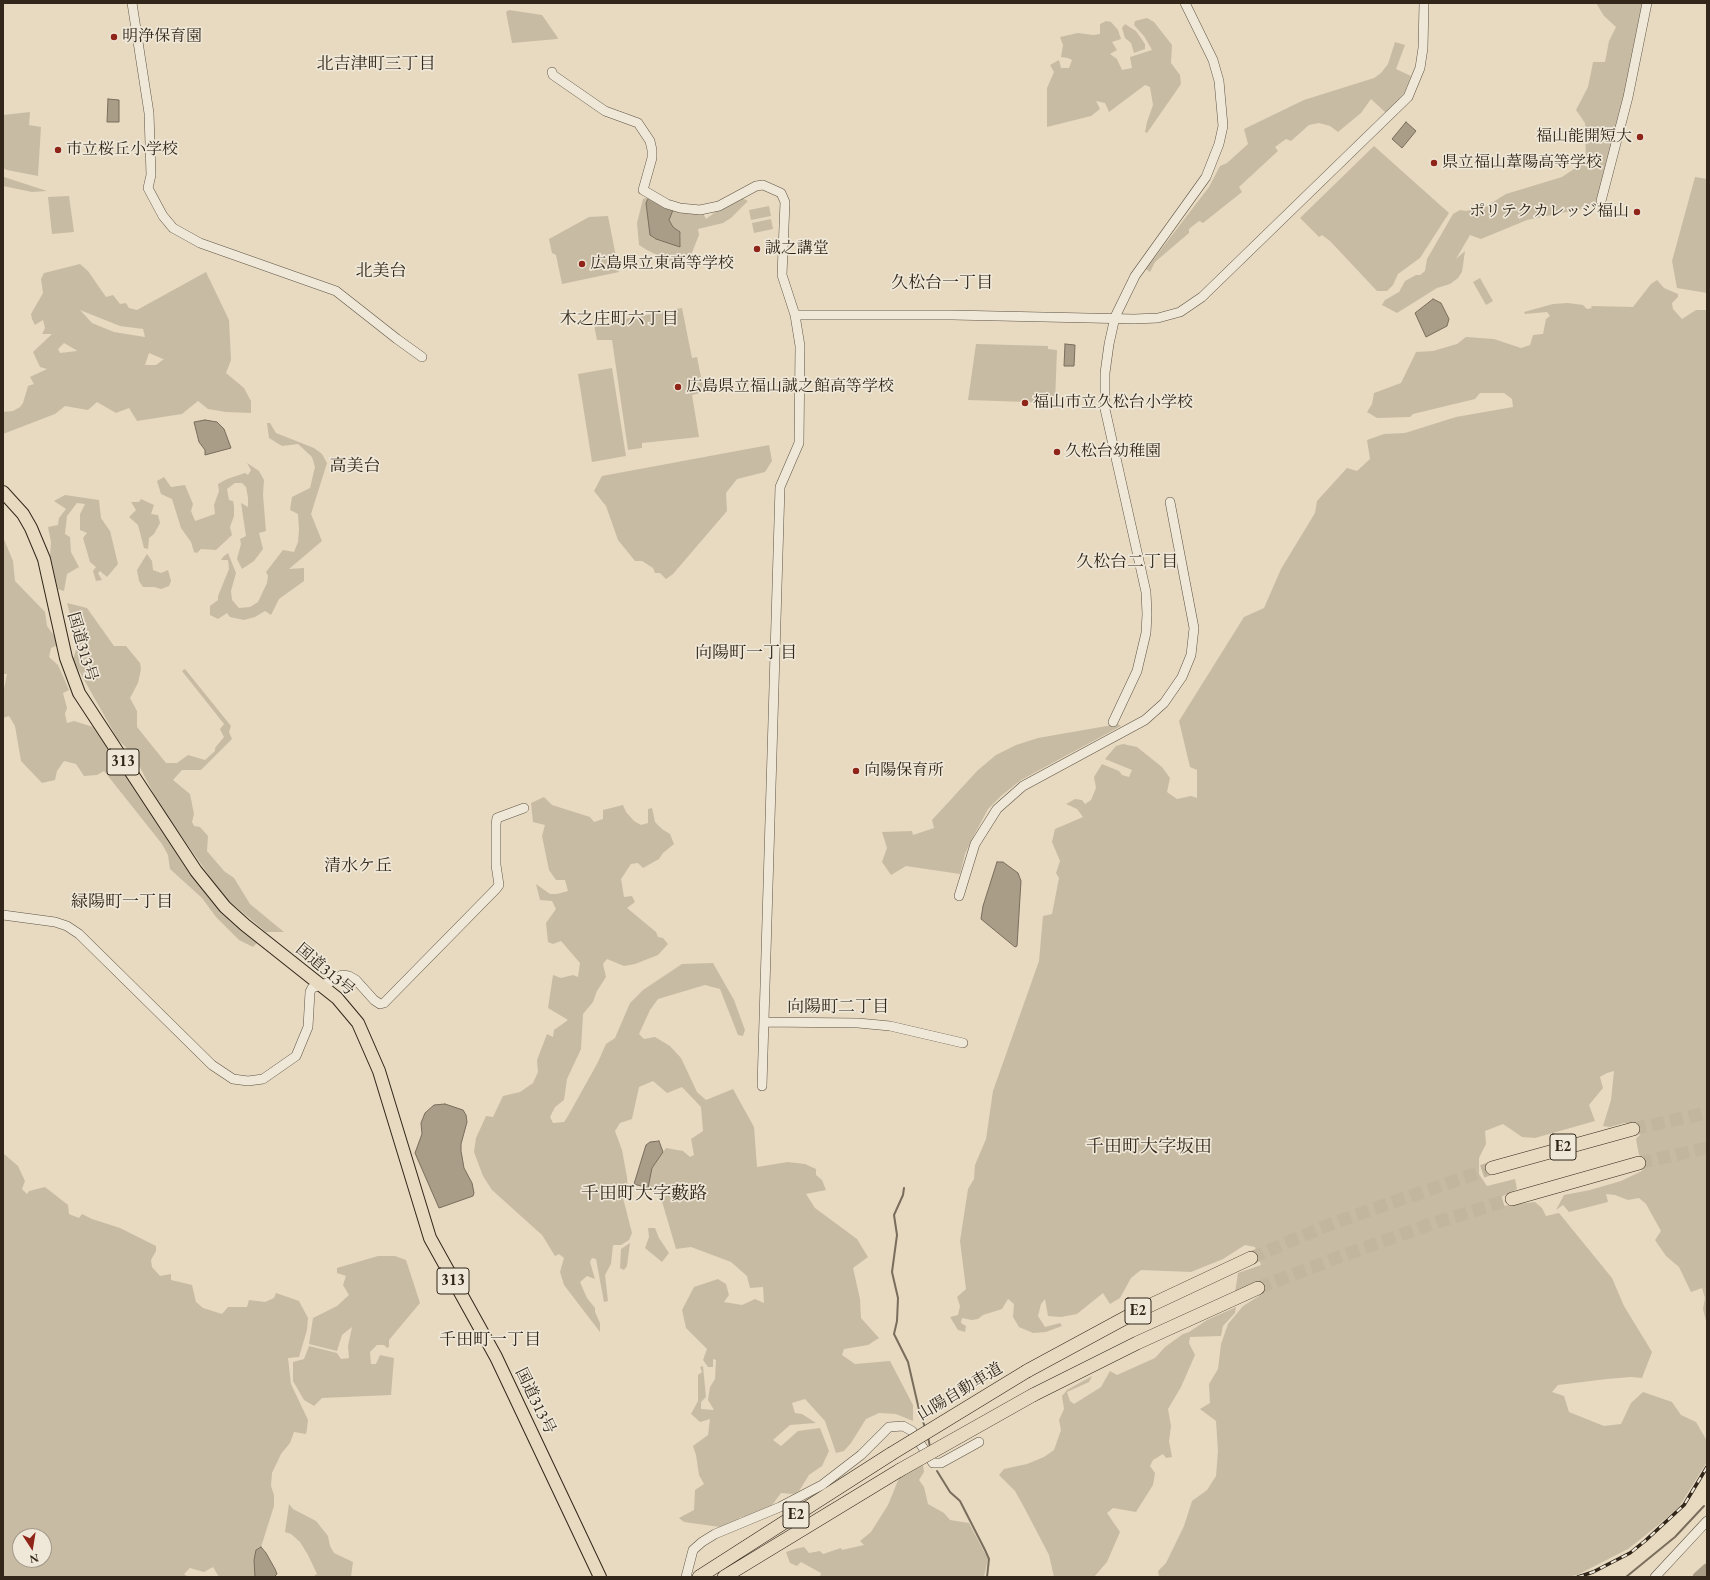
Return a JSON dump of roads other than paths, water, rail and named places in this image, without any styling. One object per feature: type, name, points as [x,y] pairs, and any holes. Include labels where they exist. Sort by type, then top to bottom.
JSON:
[{"type":"highway","name":"国道313号","points":[[3,492],[23,514],[44,559],[70,671],[85,704],[196,871],[216,898],[245,925],[337,998],[351,1014],[364,1035],[379,1071],[430,1238],[496,1356],[600,1577]]},
{"type":"highway","name":"E2","points":[[1492,1168],[1633,1129]]},
{"type":"highway","name":"E2","points":[[1512,1199],[1639,1163]]},
{"type":"highway","name":"山陽自動車道","points":[[700,1576],[891,1454],[1028,1371],[1136,1312],[1251,1258]]},
{"type":"highway","name":"E2","points":[[724,1577],[900,1470],[1033,1395],[1137,1343],[1258,1288]]},
{"type":"street","points":[[132,3],[149,113],[151,168],[148,188],[163,216],[173,228],[200,243],[336,291],[396,339],[422,357]]},
{"type":"street","points":[[1113,722],[1137,671],[1145,639],[1147,614],[1146,592],[1105,409],[1108,351],[1115,317],[1135,276],[1206,177],[1220,144],[1223,126],[1219,81],[1213,60],[1185,3]]},
{"type":"street","points":[[795,315],[906,314],[1158,318],[1180,312],[1190,307],[1400,107],[1408,97],[1420,68],[1423,48],[1424,3]]},
{"type":"street","points":[[1601,201],[1628,97],[1646,3]]},
{"type":"street","points":[[552,72],[553,75],[605,111],[638,123],[650,141],[652,150],[652,158],[643,190],[667,204],[680,208],[700,210],[719,206],[756,186],[763,186],[781,193],[785,202],[782,275],[795,315],[800,352],[799,443],[780,487],[762,1086]]},
{"type":"street","points":[[959,896],[975,844],[997,809],[1023,786],[1145,720],[1164,703],[1182,677],[1191,655],[1194,628],[1170,502]]},
{"type":"street","points":[[3,915],[54,922],[67,926],[79,934],[212,1065],[233,1079],[248,1081],[263,1079],[296,1056],[308,1027],[310,992],[312,988],[330,982],[342,975],[349,976],[356,980],[374,1000],[380,1004],[384,1003],[496,889],[499,884],[496,865],[496,824],[498,818],[524,808]]},
{"type":"street","points":[[764,1022],[890,1026],[963,1043]]},
{"type":"street","points":[[686,1577],[693,1550],[702,1542],[715,1534],[780,1507],[822,1485],[861,1455],[889,1427],[903,1426],[912,1431],[933,1463],[940,1463],[979,1442]]},
{"type":"street","points":[[1655,1577],[1707,1521]]},
{"type":"waterway","points":[[904,1188],[903,1195],[894,1215],[897,1235],[892,1272],[898,1298],[897,1321],[894,1334],[908,1362],[920,1414],[925,1427]]},
{"type":"waterway","points":[[928,1437],[930,1447]]},
{"type":"waterway","points":[[937,1471],[950,1492],[960,1501],[985,1550],[989,1559],[987,1577]]},
{"type":"waterway","points":[[1626,1577],[1675,1537],[1704,1506]]},
{"type":"waterway","points":[[1698,1577],[1707,1569]]},
{"type":"tunnel","points":[[1633,1129],[1707,1113]]},
{"type":"tunnel","points":[[1639,1163],[1707,1148]]},
{"type":"tunnel","points":[[1251,1258],[1333,1223],[1492,1168]]},
{"type":"tunnel","points":[[1258,1288],[1431,1224],[1512,1199]]},
{"type":"railway","points":[[1578,1577],[1593,1572],[1630,1553],[1645,1541],[1684,1505],[1707,1467]]},
{"type":"place","name":"明浄保育園","points":[[114,37]]},
{"type":"place","name":"福山能開短大","points":[[1640,137]]},
{"type":"place","name":"市立桜丘小学校","points":[[58,150]]},
{"type":"place","name":"県立福山葦陽高等学校","points":[[1434,163]]},
{"type":"place","name":"ポリテクカレッジ福山","points":[[1637,212]]},
{"type":"place","name":"誠之講堂","points":[[757,249]]},
{"type":"place","name":"広島県立東高等学校","points":[[582,264]]},
{"type":"place","name":"広島県立福山誠之館高等学校","points":[[678,387]]},
{"type":"place","name":"福山市立久松台小学校","points":[[1025,403]]},
{"type":"place","name":"久松台幼稚園","points":[[1057,452]]},
{"type":"place","name":"向陽保育所","points":[[856,771]]},
{"type":"district","name":"北吉津町三丁目","points":[[376,64]]},
{"type":"district","name":"北美台","points":[[381,271]]},
{"type":"district","name":"久松台一丁目","points":[[942,283]]},
{"type":"district","name":"木之庄町六丁目","points":[[619,319]]},
{"type":"district","name":"高美台","points":[[355,466]]},
{"type":"district","name":"久松台二丁目","points":[[1127,562]]},
{"type":"district","name":"向陽町一丁目","points":[[746,653]]},
{"type":"district","name":"清水ケ丘","points":[[358,866]]},
{"type":"district","name":"緑陽町一丁目","points":[[122,902]]},
{"type":"district","name":"向陽町二丁目","points":[[838,1007]]},
{"type":"district","name":"千田町大字坂田","points":[[1149,1147]]},
{"type":"district","name":"千田町大字藪路","points":[[644,1194]]},
{"type":"district","name":"千田町一丁目","points":[[490,1340]]}]
